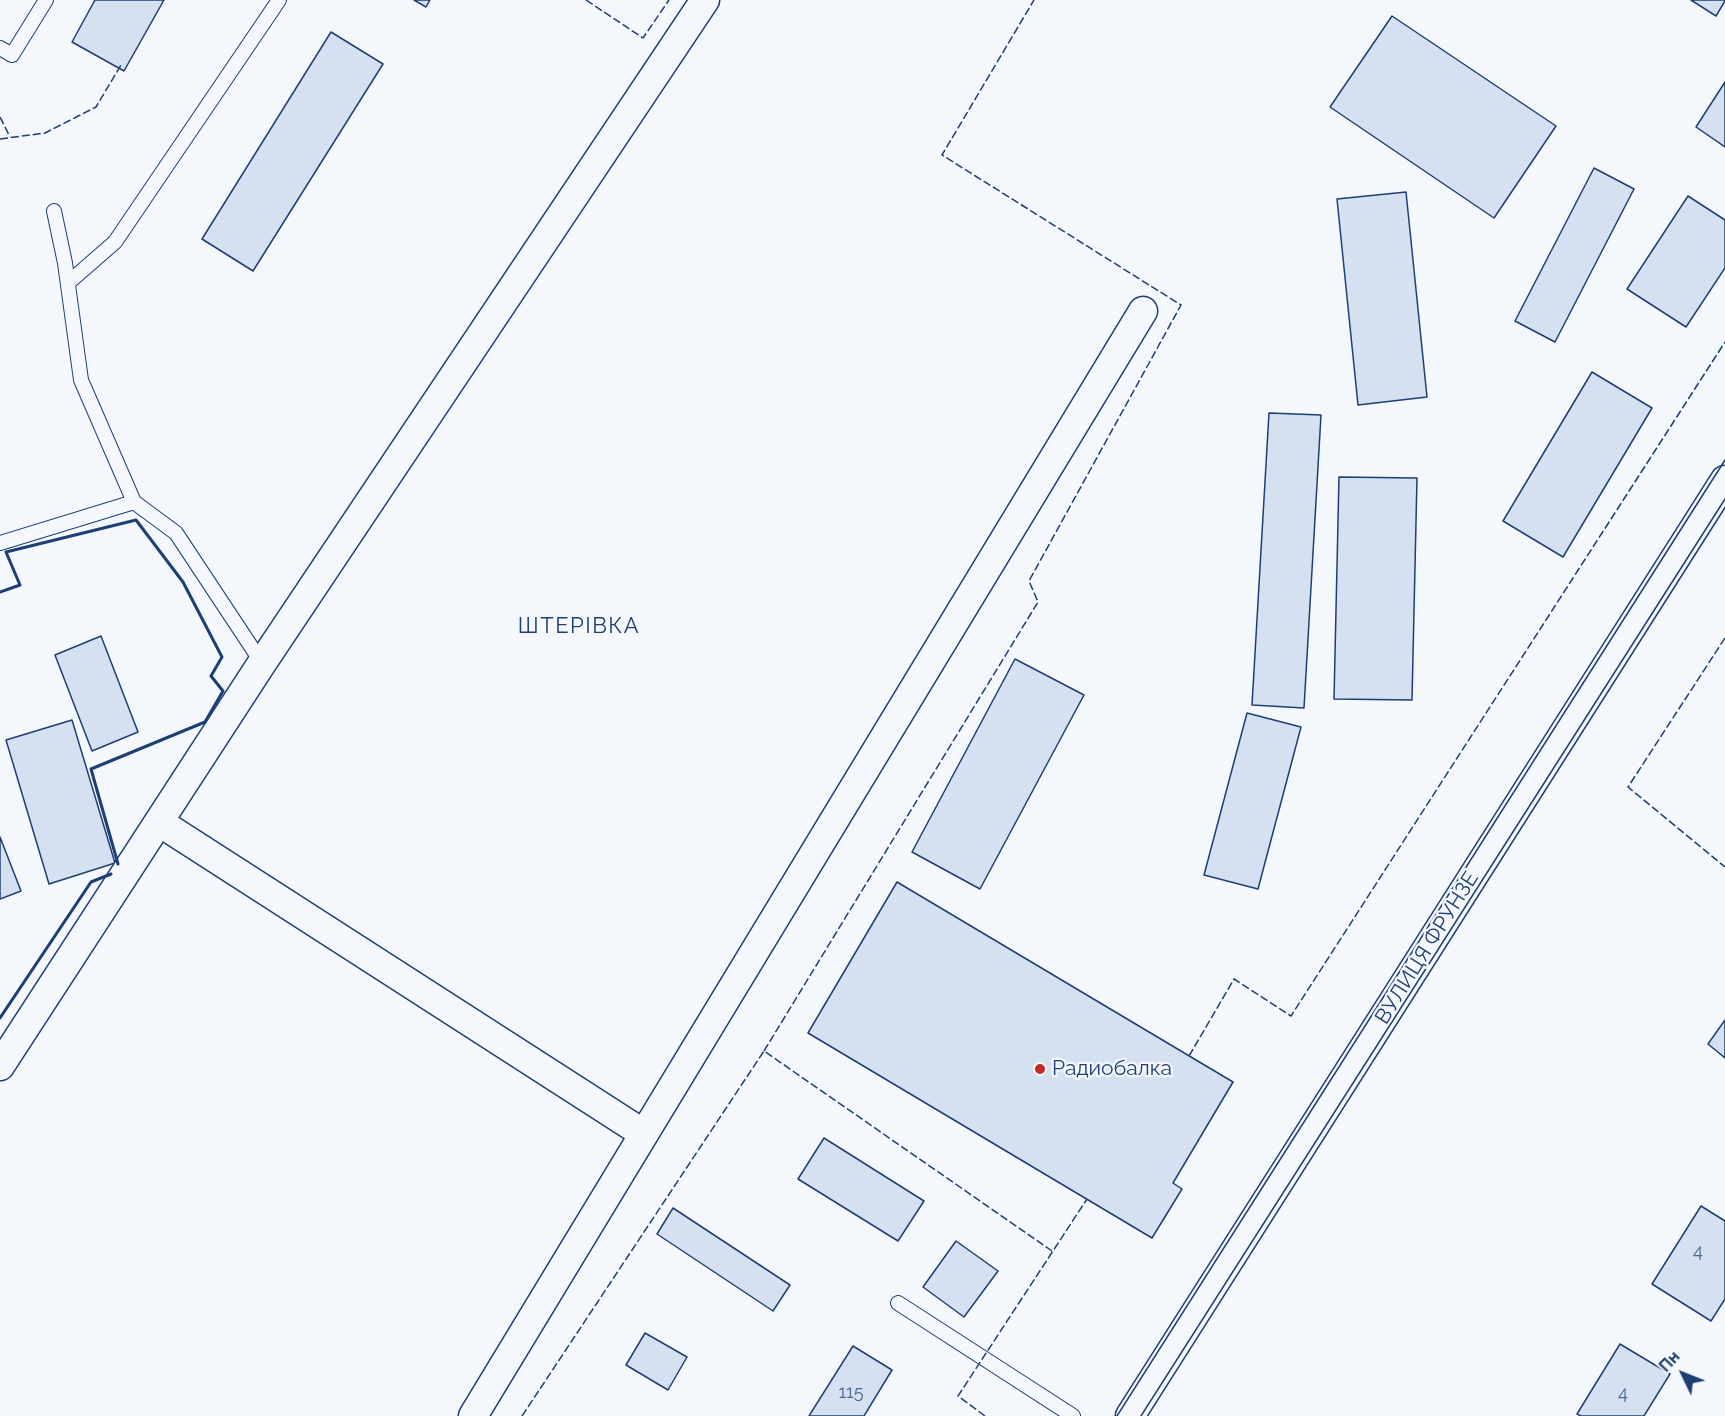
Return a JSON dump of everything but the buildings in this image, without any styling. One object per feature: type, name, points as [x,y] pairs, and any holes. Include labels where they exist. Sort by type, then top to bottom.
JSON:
[{"type":"street","points":[[0,1066],[262,663],[700,2]]},
{"type":"street","points":[[473,1416],[1143,311]]},
{"type":"street","name":"ВУЛИЦЯ ФРУНЗЕ","points":[[1130,1416],[1725,480]]},
{"type":"street","points":[[159,822],[645,1134]]},
{"type":"lane","points":[[0,48],[12,55],[46,0]]},
{"type":"lane","points":[[68,283],[115,242],[279,0]]},
{"type":"lane","points":[[54,211],[68,283],[81,380],[134,502],[176,532],[262,663]]},
{"type":"lane","points":[[0,543],[134,502]]},
{"type":"lane","points":[[898,1303],[1072,1416]]},
{"type":"tram line","points":[[1117,1416],[1725,460]]},
{"type":"tram line","points":[[1141,1416],[1725,499]]},
{"type":"fence","points":[[586,0],[643,38],[669,0]]},
{"type":"fence","points":[[764,1051],[1038,602],[1029,581],[1181,305],[942,155],[1034,0]]},
{"type":"fence","points":[[0,139],[45,133],[96,107],[121,65]]},
{"type":"fence","points":[[0,117],[10,137]]},
{"type":"fence","points":[[1189,1056],[1234,979],[1291,1016],[1725,342]]},
{"type":"fence","points":[[1725,638],[1628,787],[1725,867]]},
{"type":"fence","points":[[522,1416],[764,1051],[1052,1251]]},
{"type":"fence","points":[[985,1416],[958,1396],[1087,1199]]},
{"type":"wall","points":[[0,592],[20,585],[6,552],[136,520],[183,582],[222,657],[211,676],[223,691],[205,722],[91,769],[118,864]]},
{"type":"wall","points":[[0,1018],[91,882],[111,874]]},
{"type":"place","name":"Радиобалка","points":[[1040,1069]]},
{"type":"district","name":"ШТЕРІВКА","points":[[579,626]]}]
